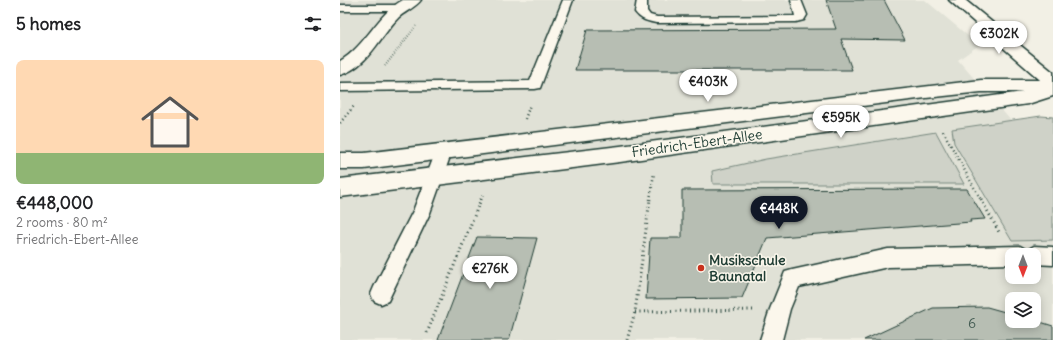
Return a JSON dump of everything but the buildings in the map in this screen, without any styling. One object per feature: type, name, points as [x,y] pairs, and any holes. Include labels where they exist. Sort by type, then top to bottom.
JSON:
[{"type":"street","points":[[340,69],[353,61],[399,8],[414,0]]},
{"type":"street","points":[[956,0],[1053,82]]},
{"type":"street","name":"Friedrich-Ebert-Allee","points":[[340,161],[364,161],[981,86],[1019,85],[1053,88]]},
{"type":"street","name":"Friedrich-Ebert-Allee","points":[[340,188],[434,177],[1028,98],[1053,88]]},
{"type":"lane","points":[[340,87],[535,85],[568,0]]},
{"type":"lane","points":[[642,0],[641,12],[646,17],[656,20],[664,20],[796,19],[800,18],[800,15],[796,0]]},
{"type":"lane","points":[[340,8],[399,8]]},
{"type":"lane","points":[[381,294],[421,213],[444,151]]},
{"type":"lane","points":[[771,340],[780,309],[792,279],[888,258],[1005,255]]},
{"type":"lane","points":[[1041,256],[1053,256]]},
{"type":"path","points":[[340,123],[417,24]]},
{"type":"path","points":[[942,129],[1008,248]]},
{"type":"path","points":[[627,340],[635,312],[655,169]]},
{"type":"path","points":[[427,333],[484,192]]},
{"type":"path","points":[[635,312],[780,309]]},
{"type":"shaded area","points":[[340,0],[925,0],[979,45],[958,60],[1053,169],[1053,340],[340,340]]},
{"type":"shaded area","points":[[1041,116],[1053,117],[1053,240],[1012,241],[954,143],[952,129]]},
{"type":"shaded area","points":[[936,132],[964,184],[713,184],[712,171],[766,159]]},
{"type":"place","name":"Musikschule Baunatal","points":[[701,268]]}]
